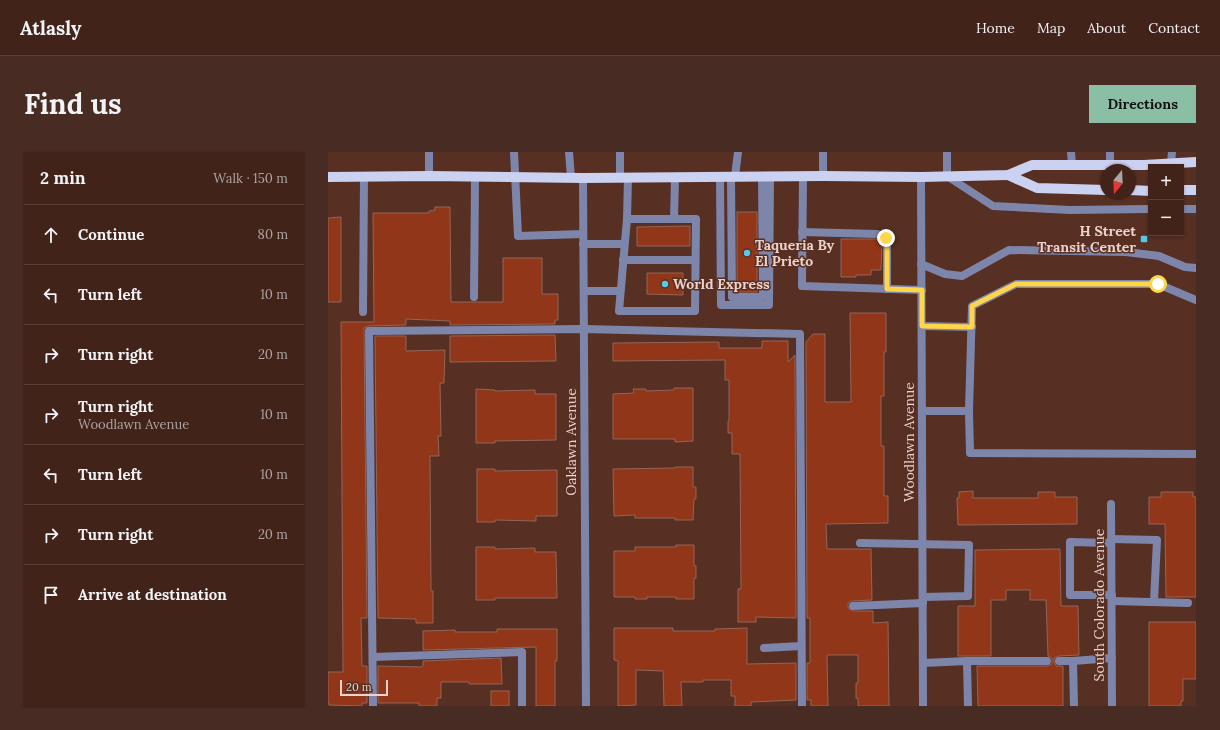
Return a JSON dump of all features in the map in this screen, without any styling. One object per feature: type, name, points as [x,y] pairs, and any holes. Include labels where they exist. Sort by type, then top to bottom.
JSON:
[{"type":"main road","points":[[1171,164],[1196,162]]},
{"type":"main road","points":[[328,177],[921,177],[1008,175],[1032,165],[1100,165]]},
{"type":"main road","points":[[1136,165],[1148,165]]},
{"type":"main road","points":[[1008,175],[1037,188],[1100,190]]},
{"type":"main road","points":[[1136,190],[1148,191]]},
{"type":"main road","points":[[1184,190],[1196,190]]},
{"type":"street","points":[[429,152],[429,176]]},
{"type":"street","points":[[514,152],[518,236],[583,234]]},
{"type":"street","points":[[569,152],[571,178]]},
{"type":"street","points":[[620,152],[624,177],[626,219],[619,311],[695,311],[696,219],[626,219]]},
{"type":"street","points":[[738,152],[733,176],[732,297],[763,297],[766,176]]},
{"type":"street","points":[[823,152],[823,176]]},
{"type":"street","points":[[947,152],[947,176],[993,206],[1070,210],[1148,209]]},
{"type":"street","points":[[1071,152],[1072,165]]},
{"type":"street","points":[[1110,152],[1110,164]]},
{"type":"street","points":[[1171,164],[1172,152]]},
{"type":"street","points":[[720,176],[721,305],[769,305],[766,176]]},
{"type":"street","points":[[803,176],[802,286],[922,290]]},
{"type":"street","points":[[363,312],[364,177]]},
{"type":"street","points":[[474,297],[475,177]]},
{"type":"street","points":[[674,219],[675,177]]},
{"type":"street","name":"Woodlawn Avenue","points":[[921,177],[924,706]]},
{"type":"street","name":"Oaklawn Avenue","points":[[583,178],[586,706]]},
{"type":"street","points":[[1184,209],[1196,209]]},
{"type":"street","points":[[802,232],[877,234],[886,238],[887,289]]},
{"type":"street","points":[[583,244],[624,244]]},
{"type":"street","points":[[922,264],[945,274],[962,276],[1009,250],[1126,252],[1159,256],[1185,267],[1196,268]]},
{"type":"street","points":[[623,260],[695,260]]},
{"type":"street","points":[[1196,300],[1158,284],[1016,284],[972,306],[969,411],[970,453],[1196,454]]},
{"type":"street","points":[[584,291],[620,291]]},
{"type":"street","points":[[922,326],[972,327]]},
{"type":"street","points":[[373,706],[369,331],[584,329],[800,334],[802,706]]},
{"type":"street","points":[[922,411],[969,411]]},
{"type":"street","name":"South Colorado Avenue","points":[[1111,504],[1112,706]]},
{"type":"street","points":[[1154,602],[1156,540],[1070,542],[1070,595],[1154,602],[1188,603]]},
{"type":"street","points":[[853,606],[968,596],[968,545],[860,543]]},
{"type":"street","points":[[764,648],[802,646]]},
{"type":"street","points":[[373,657],[522,652],[522,706]]},
{"type":"street","points":[[1059,661],[1112,658]]},
{"type":"street","points":[[967,661],[968,706]]},
{"type":"street","points":[[923,663],[967,661],[1047,661]]},
{"type":"street","points":[[1073,661],[1074,706]]},
{"type":"building","points":[[435,207],[450,207],[451,302],[503,302],[503,258],[542,258],[542,294],[558,294],[558,320],[555,320],[555,324],[450,325],[450,321],[406,319],[406,325],[369,326],[364,328],[367,618],[361,618],[362,666],[367,666],[367,703],[362,703],[362,706],[329,705],[328,672],[343,672],[341,322],[374,322],[373,213],[429,213],[429,211],[435,210]]},
{"type":"building","name":"Taqueria By El Prieto","points":[[737,212],[757,212],[757,292],[737,292]]},
{"type":"building","points":[[341,217],[341,302],[328,302],[328,218]]},
{"type":"building","points":[[690,226],[690,246],[637,246],[637,227]]},
{"type":"building","points":[[841,239],[876,239],[882,242],[881,270],[871,270],[871,275],[841,277]]},
{"type":"building","name":"World Express","points":[[647,273],[683,273],[683,295],[647,294]]},
{"type":"building","points":[[850,313],[886,313],[884,396],[881,396],[881,446],[884,446],[884,496],[888,496],[888,523],[826,524],[827,549],[871,549],[872,600],[852,601],[848,603],[848,607],[853,611],[873,611],[873,623],[888,622],[889,706],[858,706],[858,698],[856,698],[856,683],[858,683],[858,655],[827,655],[828,706],[811,706],[811,700],[807,700],[807,663],[810,663],[810,618],[807,618],[806,342],[813,334],[825,334],[825,402],[851,402]]},
{"type":"building","points":[[555,335],[556,361],[450,362],[450,336]]},
{"type":"building","points":[[375,336],[406,336],[406,351],[445,350],[444,383],[440,383],[441,436],[438,436],[439,456],[430,456],[431,591],[433,591],[433,623],[416,623],[416,619],[378,618]]},
{"type":"building","points":[[762,341],[788,341],[788,362],[795,355],[796,618],[756,617],[756,622],[738,622],[738,589],[741,589],[740,454],[732,454],[732,433],[728,433],[729,380],[725,380],[725,360],[613,361],[613,343],[719,342],[719,348],[762,348]]},
{"type":"building","points":[[674,388],[693,388],[693,441],[675,442],[675,439],[613,439],[613,394],[634,393],[633,389],[646,389],[646,391],[674,390]]},
{"type":"building","points":[[476,389],[495,391],[535,390],[535,394],[556,394],[556,440],[495,441],[495,443],[476,443]]},
{"type":"building","points":[[693,467],[693,487],[696,487],[696,499],[694,499],[693,520],[675,520],[675,518],[635,518],[635,515],[614,516],[613,469]]},
{"type":"building","points":[[477,469],[495,469],[495,471],[557,470],[557,516],[536,516],[536,521],[495,520],[495,522],[477,522]]},
{"type":"building","points":[[973,491],[973,498],[1038,498],[1038,492],[1055,492],[1055,497],[1077,497],[1077,524],[958,525],[957,498],[959,498],[959,492]]},
{"type":"building","points":[[1161,492],[1193,492],[1193,497],[1196,497],[1196,597],[1166,597],[1165,524],[1149,524],[1149,497],[1161,497]]},
{"type":"building","points":[[676,545],[694,545],[694,566],[696,566],[696,578],[694,578],[694,599],[676,599],[676,597],[647,597],[647,599],[635,599],[635,597],[614,597],[614,551],[635,551],[635,547],[676,547]]},
{"type":"building","points":[[476,547],[495,547],[495,549],[535,548],[535,552],[556,552],[557,598],[495,598],[495,600],[476,600]]},
{"type":"building","points":[[1060,549],[1061,606],[1078,606],[1079,655],[1059,656],[1054,658],[1056,666],[1063,666],[1063,706],[978,706],[977,666],[1047,666],[1052,664],[1052,658],[1048,656],[1046,600],[1030,600],[1030,590],[1006,590],[1006,600],[991,600],[991,656],[958,656],[958,606],[975,606],[975,550]]},
{"type":"building","points":[[1149,622],[1196,622],[1196,679],[1183,679],[1183,701],[1181,701],[1181,706],[1149,706]]},
{"type":"building","points":[[614,628],[673,628],[673,631],[715,631],[715,629],[747,628],[747,664],[796,663],[796,700],[751,702],[751,706],[735,706],[735,696],[731,696],[731,680],[703,680],[703,682],[681,682],[682,706],[664,706],[663,671],[636,670],[636,705],[618,706],[618,661],[614,660]]},
{"type":"building","points":[[497,629],[557,629],[555,706],[536,706],[536,647],[423,650],[423,631],[455,630],[455,632],[497,632]]},
{"type":"building","points":[[501,658],[502,684],[441,682],[441,698],[437,698],[437,706],[419,706],[419,703],[378,703],[378,666],[422,667],[423,661]]},
{"type":"building","points":[[491,691],[509,691],[509,706],[491,706]]},
{"type":"place","name":"H Street Transit Center","points":[[1144,239]]},
{"type":"place","name":"Taqueria By El Prieto","points":[[747,253]]},
{"type":"place","name":"World Express","points":[[665,284]]},
{"type":"route","points":[[886,238],[887,289],[922,290],[922,326],[972,327],[972,306],[1016,284],[1158,284]]}]
